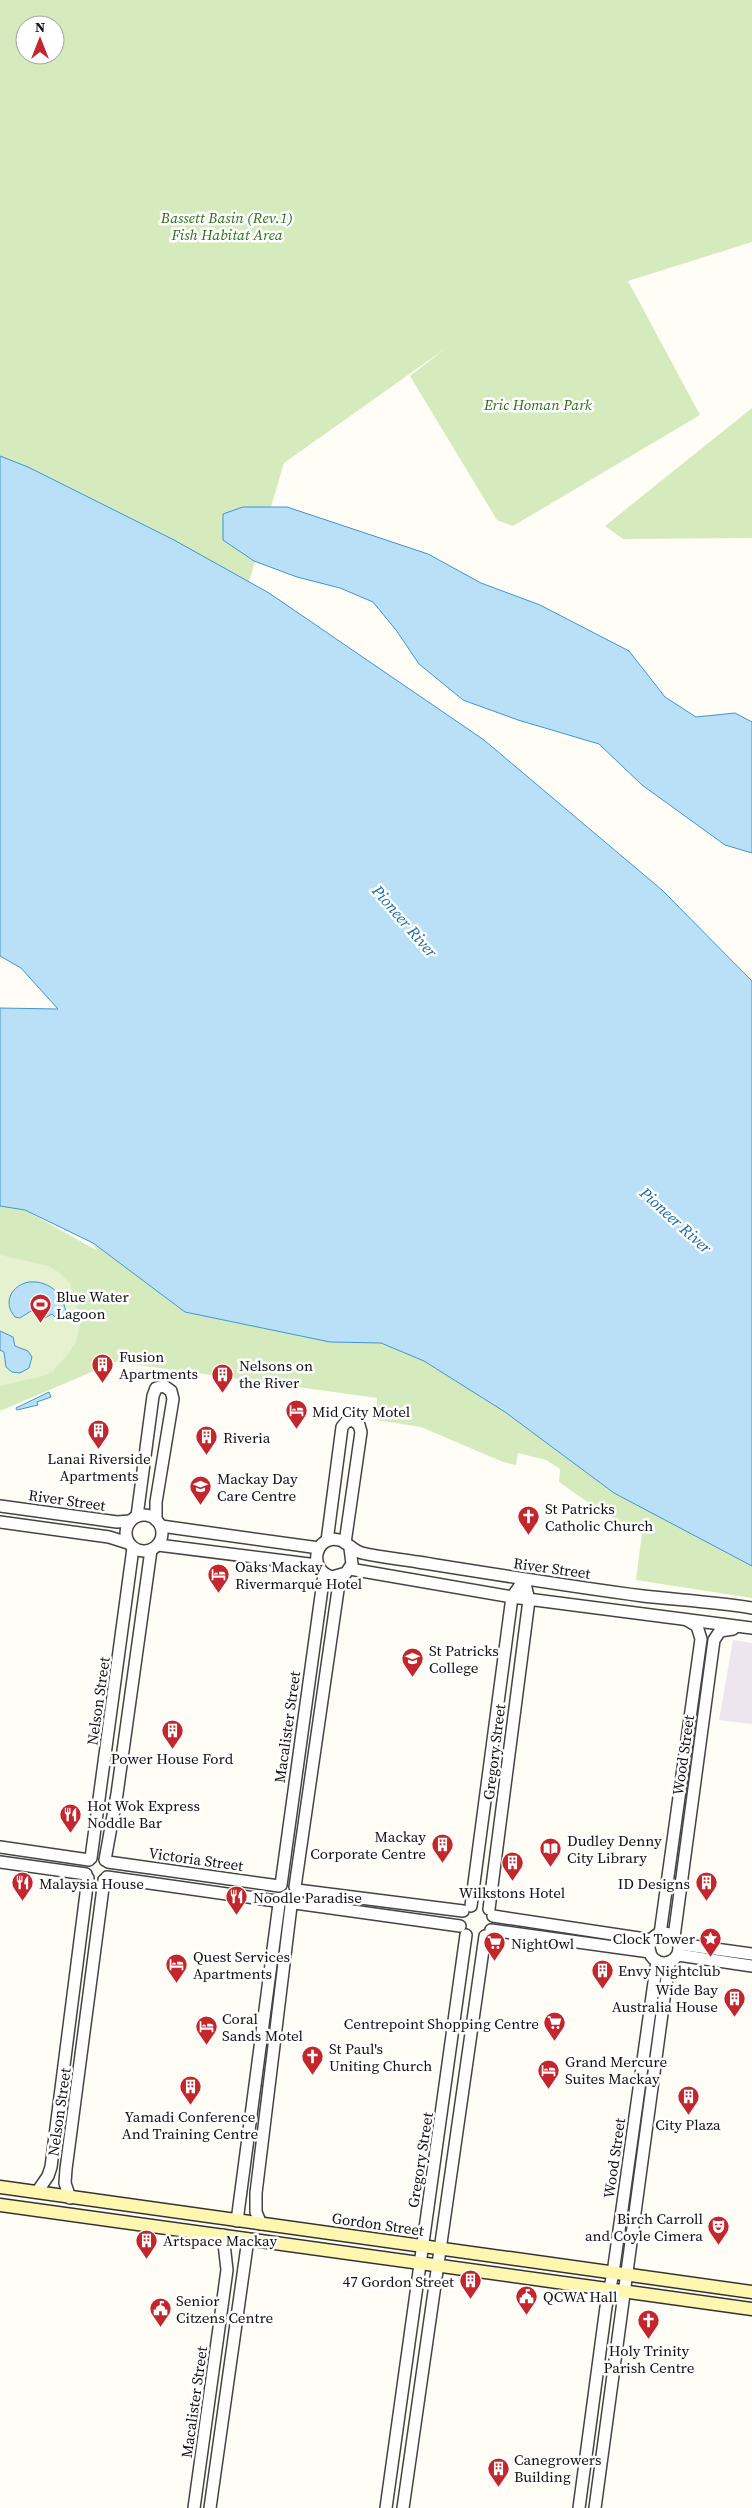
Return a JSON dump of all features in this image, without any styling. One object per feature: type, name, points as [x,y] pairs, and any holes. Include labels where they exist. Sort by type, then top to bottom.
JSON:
[{"type":"main road","name":"Gordon Street","points":[[0,2187],[752,2292]]},
{"type":"main road","points":[[0,2205],[752,2309]]},
{"type":"main road","points":[[169,2211],[188,2220],[234,2227],[248,2239]]},
{"type":"main road","points":[[238,2221],[248,2231],[284,2238],[302,2246]]},
{"type":"street","points":[[154,1548],[162,1536],[156,1502],[173,1399],[172,1391],[164,1386],[156,1388],[153,1396],[134,1519],[126,1532],[131,1546],[145,1552],[154,1548],[320,1569],[332,1577],[340,1576],[350,1569],[353,1558],[347,1545],[361,1432],[359,1425],[353,1420],[346,1422],[342,1427],[336,1483],[323,1544],[316,1559],[320,1569]]},
{"type":"street","points":[[336,1483],[354,1486]]},
{"type":"street","name":"River Street","points":[[0,1506],[117,1522],[134,1519]]},
{"type":"street","points":[[134,1519],[147,1516],[159,1523],[323,1544],[333,1540],[347,1545]]},
{"type":"street","name":"River Street","points":[[0,1522],[109,1537],[131,1546]]},
{"type":"street","name":"River Street","points":[[347,1545],[360,1553],[524,1580],[752,1608]]},
{"type":"street","name":"Nelson Street","points":[[90,1859],[131,1546]]},
{"type":"street","name":"Nelson Street","points":[[107,1861],[154,1548]]},
{"type":"street","name":"Macalister Street","points":[[280,1885],[320,1569]]},
{"type":"street","points":[[350,1569],[529,1600],[748,1627]]},
{"type":"street","name":"Macalister Street","points":[[296,1888],[340,1576]]},
{"type":"street","name":"Gregory Street","points":[[467,1908],[512,1597],[524,1580]]},
{"type":"street","name":"Gregory Street","points":[[491,1913],[529,1600],[524,1580]]},
{"type":"street","points":[[721,1604],[735,1613],[752,1615]]},
{"type":"street","name":"Wood Street","points":[[579,2508],[613,2273],[653,1957],[669,1870],[701,1636],[696,1624],[683,1618]]},
{"type":"street","points":[[508,1626],[518,1622],[526,1628]]},
{"type":"street","name":"Wood Street","points":[[595,2508],[675,1949],[682,1872],[715,1637],[721,1630],[748,1627]]},
{"type":"street","points":[[690,1723],[703,1725]]},
{"type":"street","points":[[681,1786],[694,1788]]},
{"type":"street","points":[[674,1836],[687,1838]]},
{"type":"street","points":[[0,1847],[90,1859],[98,1857],[107,1861],[110,1870],[105,1879],[96,1882],[87,1876],[0,1862]]},
{"type":"street","points":[[87,1876],[85,1866],[90,1859]]},
{"type":"street","name":"Victoria Street","points":[[107,1861],[280,1885]]},
{"type":"street","points":[[669,1870],[682,1872]]},
{"type":"street","name":"Nelson Street","points":[[37,2192],[48,2176],[51,2167],[87,1876]]},
{"type":"street","name":"Nelson Street","points":[[70,2198],[65,2183],[66,2169],[105,1879]]},
{"type":"street","name":"Victoria Street","points":[[105,1879],[463,1930]]},
{"type":"street","points":[[261,2224],[256,2212],[256,2193],[285,1904],[276,1891],[280,1885],[287,1883],[296,1888],[467,1908],[480,1905],[491,1913],[656,1937],[675,1949],[752,1966]]},
{"type":"street","points":[[238,2221],[285,1904],[298,1896],[296,1888]]},
{"type":"street","points":[[467,1908],[463,1930],[475,1938],[488,1933],[653,1957],[675,1949],[752,1954]]},
{"type":"street","points":[[488,1933],[491,1913]]},
{"type":"street","name":"Gregory Street","points":[[386,2508],[459,1997],[463,1930]]},
{"type":"street","name":"Gregory Street","points":[[402,2508],[488,1933]]},
{"type":"street","name":"Nelson Street","points":[[51,2167],[56,2174],[61,2175],[66,2169]]},
{"type":"street","points":[[242,2191],[246,2200],[250,2200],[256,2193]]},
{"type":"street","name":"Macalister Street","points":[[194,2508],[228,2270],[223,2235]]},
{"type":"street","name":"Macalister Street","points":[[210,2508],[245,2272],[248,2239]]},
{"type":"street","points":[[228,2270],[235,2260],[240,2260],[245,2272]]},
{"type":"street","points":[[398,2425],[414,2427]]},
{"type":"shaded area","points":[[733,1640],[752,1643],[752,1724],[719,1720]]},
{"type":"green space","name":"Bassett Basin (Rev.1) Fish Habitat Area","points":[[0,0],[752,0],[752,242],[628,281],[700,415],[513,526],[497,520],[410,376],[446,348],[284,463],[249,582],[0,462]]},
{"type":"green space","points":[[752,408],[752,538],[623,539],[605,526]]},
{"type":"green space","points":[[0,1206],[25,1210],[98,1251],[92,1244],[185,1312],[330,1342],[381,1343],[424,1361],[505,1412],[614,1493],[752,1566],[752,1598],[636,1580],[642,1533],[599,1510],[559,1482],[560,1469],[546,1460],[518,1453],[516,1465],[503,1462],[421,1427],[376,1420],[377,1398],[115,1362],[0,1411]]},
{"type":"green space","name":"Blue Water Lagoon","points":[[0,1255],[48,1266],[60,1273],[70,1283],[81,1320],[76,1342],[52,1372],[43,1376],[0,1386]]},
{"type":"water","name":"Pioneer River","points":[[0,456],[28,467],[174,540],[269,593],[484,740],[662,890],[752,981],[752,1566],[614,1493],[505,1412],[424,1361],[381,1343],[330,1342],[185,1312],[93,1243],[25,1210],[0,1206],[0,1008],[58,1009],[21,968],[0,956]]},
{"type":"water","points":[[243,507],[287,507],[428,554],[481,583],[540,605],[629,651],[665,697],[696,717],[735,713],[752,722],[752,853],[725,845],[642,785],[599,744],[518,720],[463,700],[419,664],[396,630],[373,602],[340,588],[297,577],[254,561],[223,540],[223,514]]},
{"type":"water","points":[[29,1282],[37,1282],[51,1287],[61,1297],[66,1311],[66,1319],[59,1321],[52,1314],[39,1321],[37,1313],[31,1311],[20,1318],[15,1317],[9,1306],[11,1295],[18,1287]]},
{"type":"water","points":[[0,1331],[13,1337],[15,1346],[28,1351],[32,1357],[29,1368],[20,1373],[12,1372],[6,1367],[4,1352],[0,1350]]},
{"type":"water","points":[[49,1392],[51,1397],[37,1402],[38,1405],[17,1410],[16,1408]]},
{"type":"place","name":"Blue Water Lagoon","points":[[40,1324]]},
{"type":"place","name":"Fusion Apartments","points":[[103,1384]]},
{"type":"place","name":"Nelsons on the River","points":[[223,1393]]},
{"type":"place","name":"Mid City Motel","points":[[296,1430]]},
{"type":"place","name":"Lanai Riverside Apartments","points":[[99,1449]]},
{"type":"place","name":"Riveria","points":[[207,1456]]},
{"type":"place","name":"Mackay Day Care Centre","points":[[201,1506]]},
{"type":"place","name":"St Patricks Catholic Church","points":[[529,1536]]},
{"type":"place","name":"Oaks Mackay Rivermarque Hotel","points":[[219,1594]]},
{"type":"place","name":"St Patricks College","points":[[413,1678]]},
{"type":"place","name":"Power House Ford","points":[[172,1749]]},
{"type":"place","name":"Hot Wok Express Noddle Bar","points":[[71,1833]]},
{"type":"place","name":"Mackay Corporate Centre","points":[[442,1864]]},
{"type":"place","name":"Dudley Denny City Library","points":[[551,1868]]},
{"type":"place","name":"Wilkstons Hotel","points":[[512,1882]]},
{"type":"place","name":"Malaysia House","points":[[23,1902]]},
{"type":"place","name":"ID Designs","points":[[706,1902]]},
{"type":"place","name":"Noodle Paradise","points":[[237,1916]]},
{"type":"place","name":"Clock Tower","points":[[711,1957]]},
{"type":"place","name":"NightOwl","points":[[495,1962]]},
{"type":"place","name":"Quest Services Apartments","points":[[177,1984]]},
{"type":"place","name":"Envy Nightclub","points":[[602,1989]]},
{"type":"place","name":"Wide Bay Australia House","points":[[734,2017]]},
{"type":"place","name":"Centrepoint Shopping Centre","points":[[555,2042]]},
{"type":"place","name":"Coral Sands Motel","points":[[206,2046]]},
{"type":"place","name":"St Paul's Uniting Church","points":[[313,2076]]},
{"type":"place","name":"Grand Mercure Suites Mackay","points":[[549,2089]]},
{"type":"place","name":"Yamadi Conference And Training Centre","points":[[190,2106]]},
{"type":"place","name":"City Plaza","points":[[688,2115]]},
{"type":"place","name":"Birch Carroll and Coyle Cimera","points":[[719,2246]]},
{"type":"place","name":"Artspace Mackay","points":[[147,2259]]},
{"type":"place","name":"47 Gordon Street","points":[[470,2300]]},
{"type":"place","name":"QCWA Hall","points":[[527,2315]]},
{"type":"place","name":"Senior Citzens Centre","points":[[160,2328]]},
{"type":"place","name":"Holy Trinity Parish Centre","points":[[649,2340]]},
{"type":"place","name":"Canegrowers Building","points":[[498,2487]]},
{"type":"park label","name":"Eric Homan Park","points":[[538,404]]}]
